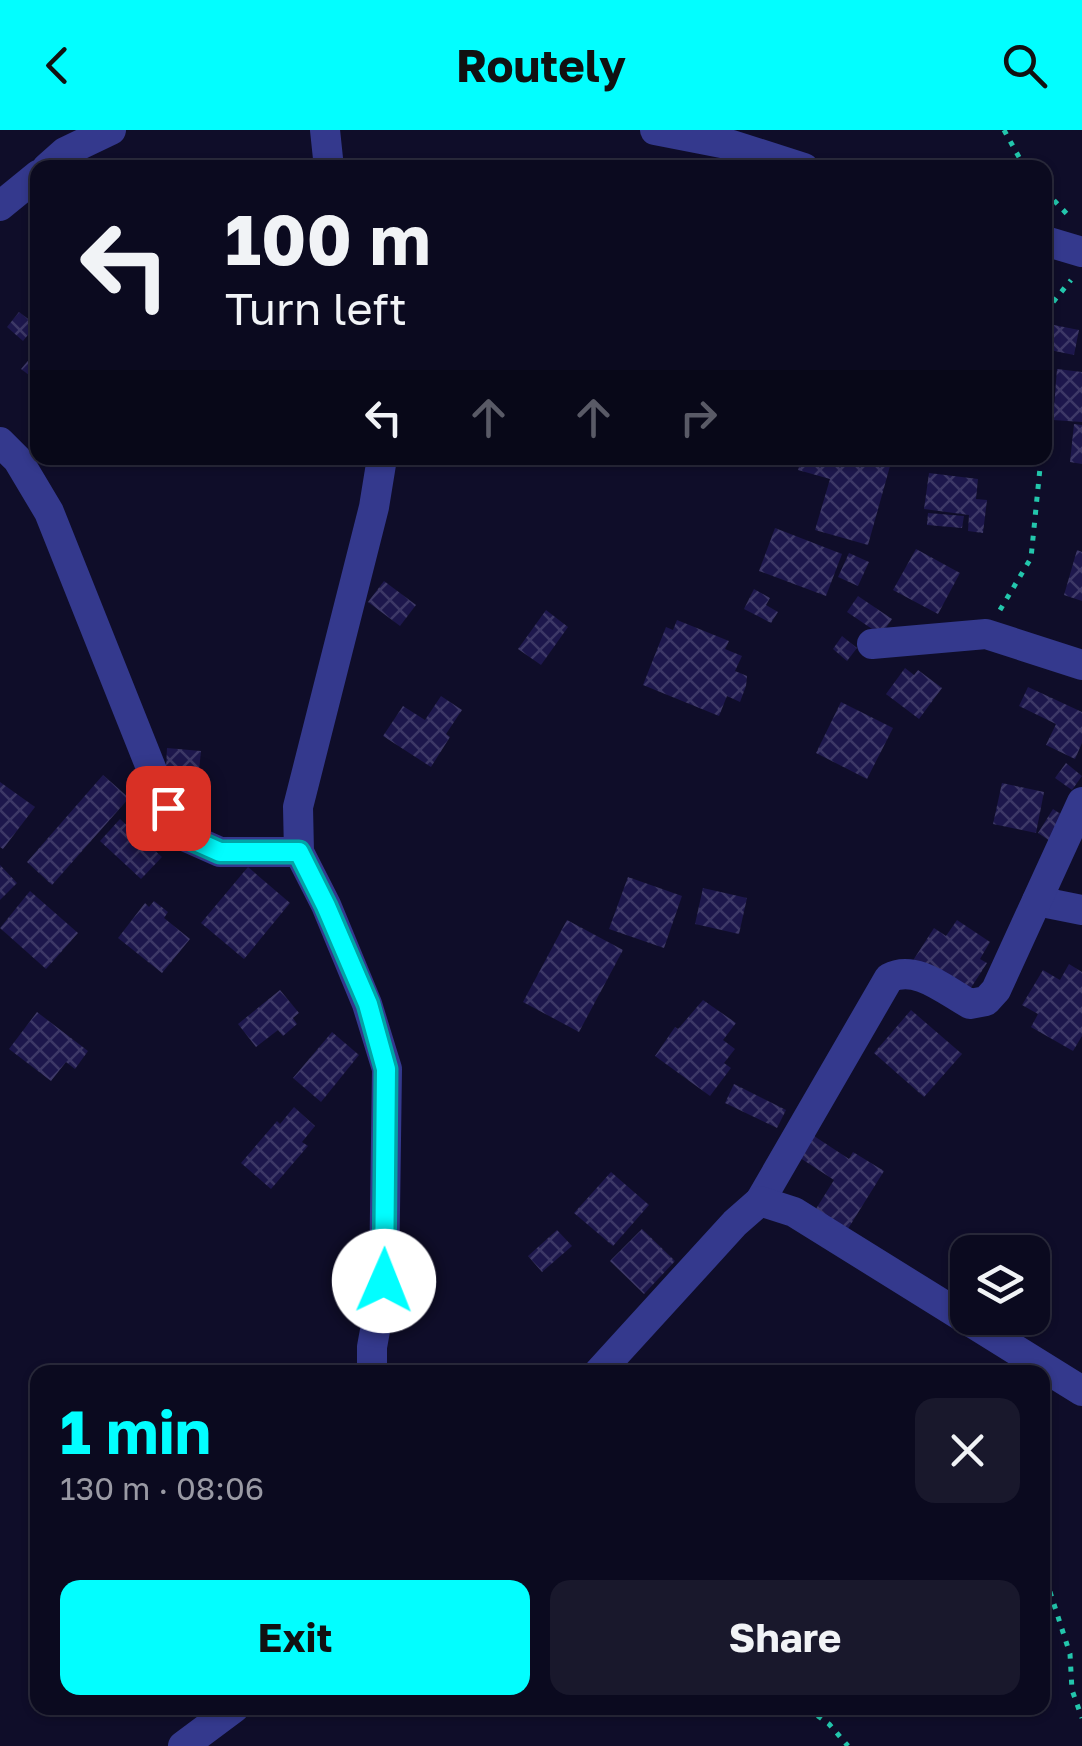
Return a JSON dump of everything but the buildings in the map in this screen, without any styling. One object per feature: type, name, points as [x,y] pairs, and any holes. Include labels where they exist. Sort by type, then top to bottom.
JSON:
[{"type":"street","points":[[56,160],[110,130]]},
{"type":"street","points":[[324,130],[328,160]]},
{"type":"street","points":[[655,130],[732,145],[779,160]]},
{"type":"street","points":[[0,206],[30,182]]},
{"type":"street","points":[[1052,243],[1082,252]]},
{"type":"street","points":[[0,442],[18,460],[49,512],[168,808],[184,836],[220,852],[299,852]]},
{"type":"street","points":[[372,1365],[384,1281],[386,1069],[368,1004],[299,852],[298,807],[374,508],[381,465]]},
{"type":"street","points":[[872,644],[986,634],[1082,665]]},
{"type":"street","points":[[605,1365],[735,1222],[760,1201],[889,978],[900,972],[914,973],[970,1004],[986,1000],[996,990],[1082,802]]},
{"type":"street","points":[[1037,901],[1082,910]]},
{"type":"street","points":[[760,1201],[794,1212],[1042,1365]]},
{"type":"street","points":[[1050,1370],[1082,1390]]},
{"type":"street","points":[[183,1746],[225,1715]]},
{"type":"path","points":[[1004,130],[1021,160]]},
{"type":"path","points":[[1052,303],[1082,266]]},
{"type":"path","points":[[986,634],[1032,558],[1040,465]]},
{"type":"path","points":[[1050,1592],[1070,1654],[1072,1690],[1082,1718]]},
{"type":"path","points":[[817,1715],[848,1746]]},
{"type":"route","points":[[168,808],[184,836],[220,852],[299,852],[326,906],[368,1004],[386,1069],[384,1281]]}]
